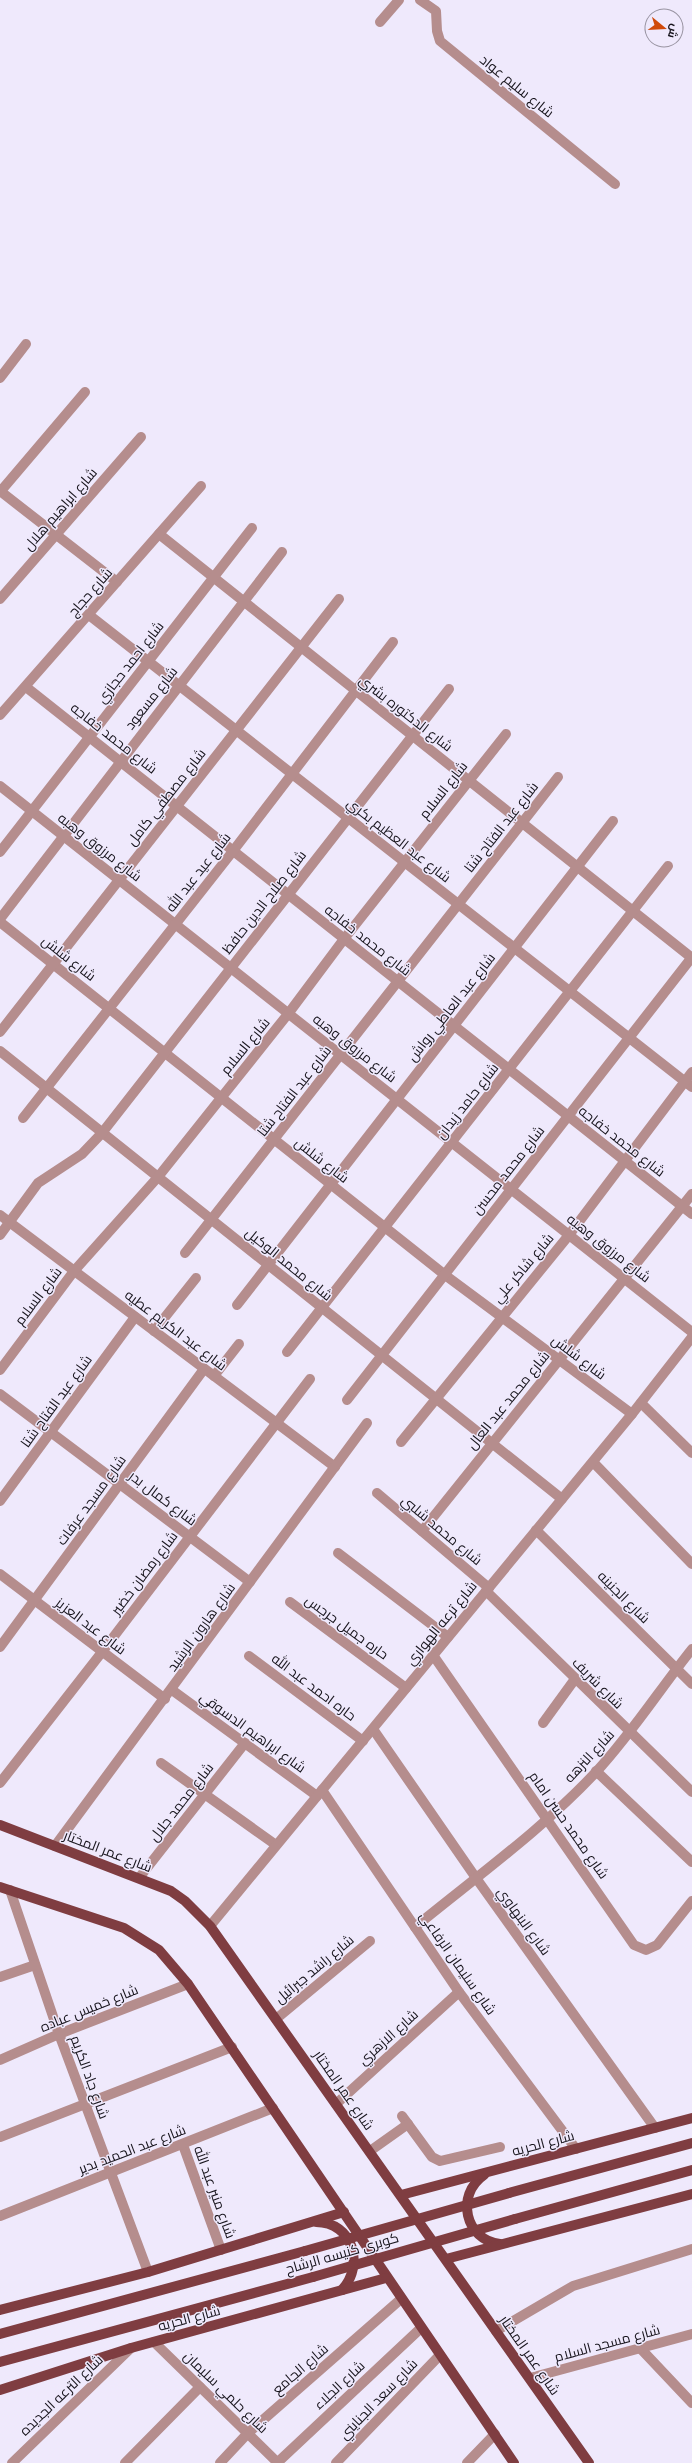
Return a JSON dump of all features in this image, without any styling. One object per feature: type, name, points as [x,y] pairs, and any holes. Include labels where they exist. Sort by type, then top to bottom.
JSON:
[{"type":"main road","name":"شارع عمر المختار","points":[[0,1825],[170,1891],[185,1901],[210,1926],[589,2463]]},
{"type":"main road","points":[[4,1889],[124,1928],[159,1950],[188,1984],[232,2047],[344,2212],[386,2278],[514,2463]]},
{"type":"main road","name":"شارع الحريه","points":[[401,2195],[692,2118]]},
{"type":"main road","name":"كوبرى كنيسه الرشاح","points":[[0,2334],[692,2143]]},
{"type":"main road","name":"كوبرى كنيسه الرشاح","points":[[0,2362],[313,2277],[692,2170]]},
{"type":"main road","points":[[491,2171],[475,2182],[468,2194],[466,2209],[472,2227],[478,2234],[495,2243],[504,2244]]},
{"type":"main road","points":[[446,2259],[692,2194]]},
{"type":"main road","points":[[0,2310],[148,2272],[344,2212]]},
{"type":"main road","points":[[310,2223],[334,2226],[352,2245],[355,2264],[349,2282],[342,2290]]},
{"type":"main road","name":"شارع الحريه","points":[[1,2391],[131,2348],[386,2278]]},
{"type":"street","points":[[380,22],[399,0]]},
{"type":"street","name":"شارع سليم عواد","points":[[420,0],[436,11],[437,31],[440,41],[615,184]]},
{"type":"street","points":[[0,378],[26,344]]},
{"type":"street","points":[[85,392],[0,491],[117,582]]},
{"type":"street","name":"شارع ابراهيم هلال","points":[[0,599],[141,437]]},
{"type":"street","name":"شارع حجاج","points":[[0,715],[201,486]]},
{"type":"street","name":"شارع احمد حجازي","points":[[0,852],[252,528]]},
{"type":"street","name":"شارع الدكتوره بشري","points":[[159,534],[692,958]]},
{"type":"street","name":"شارع مسعود","points":[[0,918],[282,552]]},
{"type":"street","name":"شارع مصطفي كامل","points":[[0,1032],[339,598]]},
{"type":"street","name":"شارع عبد العظيم بكري","points":[[89,615],[688,1084]]},
{"type":"street","name":"شارع عيد عبد الله","points":[[23,1118],[233,851],[393,642]]},
{"type":"street","name":"شارع محمد خفاجه","points":[[26,687],[692,1214]]},
{"type":"street","name":"شارع صلاح الدين حافظ","points":[[0,1235],[38,1183],[82,1154],[102,1133],[449,689]]},
{"type":"street","name":"شارع السلام","points":[[0,1370],[74,1271],[158,1177],[288,1014],[344,939],[468,780],[506,734]]},
{"type":"street","name":"شارع عبد الفتاح شتا","points":[[185,1253],[558,777]]},
{"type":"street","name":"شارع مرزوق وهبه","points":[[0,786],[692,1332]]},
{"type":"street","name":"شارع عبد العاطي رواش","points":[[237,1305],[613,821]]},
{"type":"street","name":"شارع حامد زيدان","points":[[287,1352],[668,866]]},
{"type":"street","name":"شارع شلش","points":[[0,922],[166,1052],[221,1098],[445,1275],[632,1414]]},
{"type":"street","name":"شارع محمد محسن","points":[[347,1400],[692,958]]},
{"type":"street","name":"شارع محمد الوكيل","points":[[0,1051],[562,1499]]},
{"type":"street","name":"شارع شاكر علي","points":[[401,1442],[435,1398],[569,1235],[624,1161],[688,1084],[692,1072]]},
{"type":"street","name":"شارع محمد عبد العال","points":[[422,1531],[692,1194]]},
{"type":"street","name":"شارع عبد الكريم عطيه","points":[[0,1215],[335,1467]]},
{"type":"street","points":[[154,1331],[196,1278]]},
{"type":"street","name":"شارع عبد الفتاح شتا","points":[[0,1501],[135,1317]]},
{"type":"street","name":"شارع ترعه الهواري","points":[[210,1926],[593,1462],[692,1337]]},
{"type":"street","points":[[214,1376],[239,1344]]},
{"type":"street","name":"شارع مسجد عرفات","points":[[0,1647],[204,1369]]},
{"type":"street","name":"شارع رمضان خضير","points":[[0,1783],[310,1379]]},
{"type":"street","name":"شارع كمال بدر","points":[[0,1394],[250,1582]]},
{"type":"street","points":[[641,1403],[692,1453]]},
{"type":"street","name":"شارع هارون الرشيد","points":[[56,1846],[165,1700],[367,1423]]},
{"type":"street","points":[[593,1462],[692,1564]]},
{"type":"street","name":"شارع محمد شلبي","points":[[377,1493],[422,1531],[487,1590]]},
{"type":"street","name":"شارع الجنينه","points":[[536,1530],[692,1684]]},
{"type":"street","points":[[338,1553],[448,1637]]},
{"type":"street","name":"شارع عبد العزيز","points":[[0,1574],[165,1700]]},
{"type":"street","name":"شارع شريف","points":[[487,1590],[575,1679],[692,1792]]},
{"type":"street","name":"حاره جميل جرجس","points":[[290,1602],[406,1688]]},
{"type":"street","name":"شارع النزهه","points":[[415,1927],[476,1878],[547,1817],[596,1771],[629,1732],[676,1668],[692,1649]]},
{"type":"street","name":"شارع محمد حسن امام","points":[[433,1655],[638,1948],[646,1950],[657,1945],[692,1901]]},
{"type":"street","name":"حاره احمد عبد الله","points":[[249,1656],[363,1741]]},
{"type":"street","points":[[543,1723],[575,1679]]},
{"type":"street","name":"شارع ابراهيم الدسوقي","points":[[172,1690],[245,1743],[320,1793]]},
{"type":"street","name":"شارع البنهاوي","points":[[373,1729],[476,1878],[655,2128]]},
{"type":"street","name":"شارع محمد جلال","points":[[139,1878],[245,1743]]},
{"type":"street","points":[[161,1763],[276,1846]]},
{"type":"street","points":[[596,1771],[692,1862]]},
{"type":"street","name":"شارع سليمان الرفاعي","points":[[320,1793],[459,1992],[576,2148]]},
{"type":"street","name":"شارع جاد الكريم","points":[[4,1889],[35,1965],[85,2105],[112,2172],[148,2272]]},
{"type":"street","name":"شارع راشد جبرائيل","points":[[276,2019],[370,1941]]},
{"type":"street","points":[[0,1978],[35,1965]]},
{"type":"street","name":"شارع خميس عباده","points":[[0,2060],[59,2034],[188,1984]]},
{"type":"street","name":"شارع الازهري","points":[[336,2104],[459,1992]]},
{"type":"street","points":[[0,2137],[232,2047]]},
{"type":"street","name":"شارع عبد الحميد بدير","points":[[0,2216],[273,2108]]},
{"type":"street","points":[[370,2151],[405,2120],[432,2157],[440,2161],[500,2147]]},
{"type":"street","name":"شارع منير عبد الله","points":[[183,2144],[221,2250]]},
{"type":"street","points":[[496,2331],[573,2286],[692,2249]]},
{"type":"street","name":"شارع الجامع","points":[[220,2463],[248,2433],[401,2299]]},
{"type":"street","name":"شارع الجلاء","points":[[277,2463],[421,2328]]},
{"type":"street","name":"شارع مسجد السلام","points":[[530,2378],[692,2334]]},
{"type":"street","name":"شارع حلمي سليمان","points":[[154,2342],[277,2463]]},
{"type":"street","name":"شارع الترعه الجديده","points":[[12,2463],[131,2348]]},
{"type":"street","points":[[641,2349],[692,2403]]},
{"type":"street","name":"شارع سعد الجنايني","points":[[336,2463],[440,2355]]},
{"type":"street","points":[[125,2463],[200,2387]]},
{"type":"street","points":[[468,2463],[495,2434]]}]
